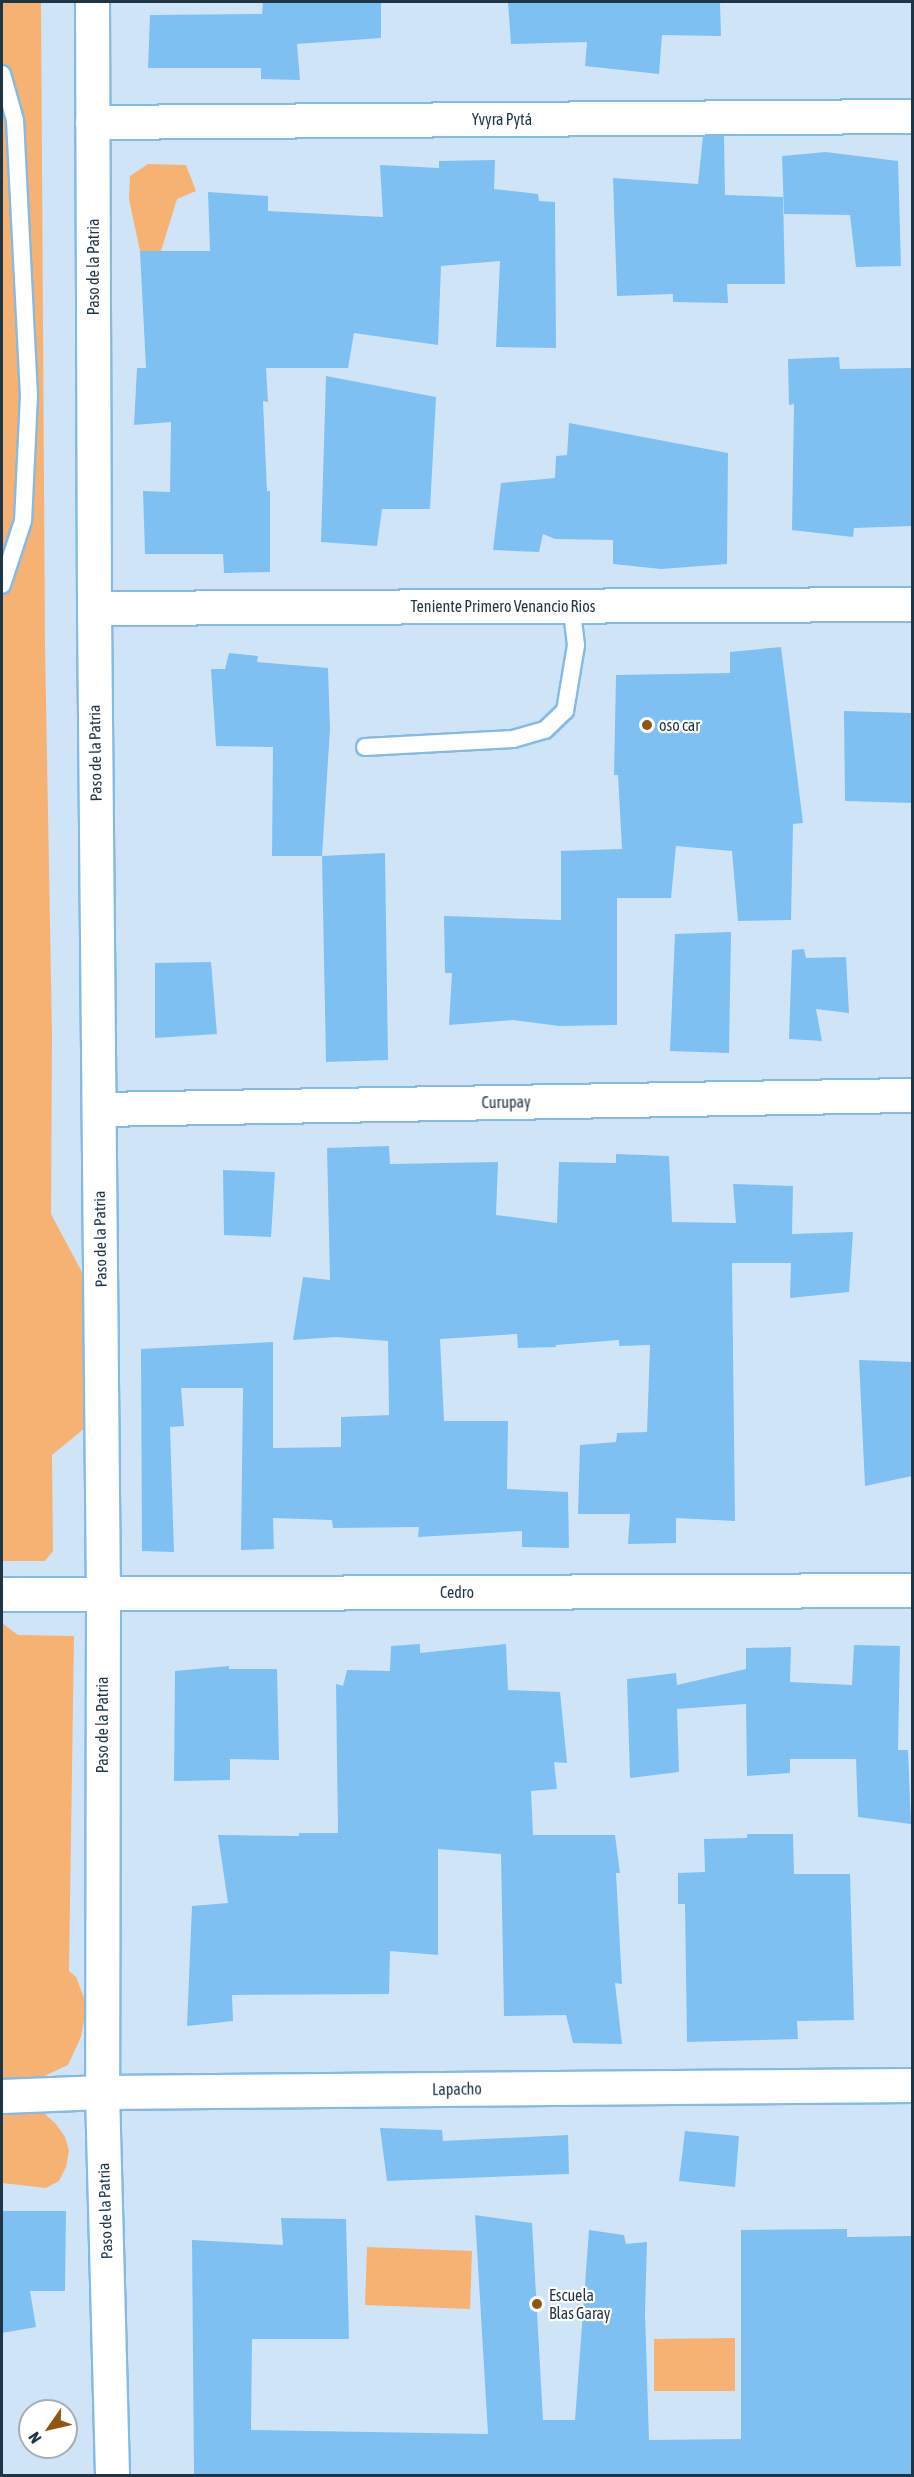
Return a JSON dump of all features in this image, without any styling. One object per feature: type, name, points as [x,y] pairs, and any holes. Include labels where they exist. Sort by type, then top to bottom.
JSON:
[{"type":"street","name":"Paso de la Patria","points":[[92,2],[94,608],[103,1593],[102,2092],[112,2475]]},
{"type":"street","name":"Yvyra Pytá","points":[[92,122],[912,116]]},
{"type":"street","name":"Teniente Primero Venancio Rios","points":[[94,608],[912,604]]},
{"type":"street","name":"Curupay","points":[[99,1109],[912,1095]]},
{"type":"street","name":"Cedro","points":[[2,1594],[912,1590]]},
{"type":"street","name":"Lapacho","points":[[2,2096],[102,2092],[912,2085]]},
{"type":"lane","points":[[2,74],[15,120],[29,395],[23,521],[2,585]]},
{"type":"lane","points":[[365,747],[513,739],[545,730],[565,711],[576,645],[571,606]]},
{"type":"shaded area","points":[[2,2],[41,2],[45,645],[52,1035],[51,1214],[83,1274],[101,1367],[102,1414],[52,1455],[53,1551],[45,1561],[2,1561]]},
{"type":"shaded area","points":[[148,164],[186,165],[196,191],[177,199],[161,251],[140,251],[129,199],[130,176]]},
{"type":"shaded area","points":[[2,1623],[18,1635],[74,1636],[69,1971],[76,1977],[87,2005],[81,2037],[68,2065],[38,2079],[2,2084]]},
{"type":"shaded area","points":[[2,2100],[34,2104],[56,2124],[65,2137],[69,2151],[66,2167],[59,2181],[46,2188],[2,2183]]},
{"type":"shaded area","points":[[367,2247],[472,2251],[470,2309],[365,2305]]},
{"type":"shaded area","points":[[735,2338],[735,2391],[654,2391],[654,2339]]},
{"type":"building","points":[[263,2],[381,2],[381,38],[297,44],[300,80],[261,79],[261,68],[148,68],[150,15],[262,14]]},
{"type":"building","points":[[508,2],[720,2],[721,36],[662,35],[659,74],[585,66],[587,42],[511,44]]},
{"type":"building","points":[[703,136],[724,136],[725,195],[783,197],[785,284],[727,284],[728,303],[673,302],[673,294],[617,296],[613,178],[698,184]]},
{"type":"building","points":[[826,152],[898,161],[901,266],[856,267],[850,215],[784,214],[782,156]]},
{"type":"building","points":[[495,160],[494,189],[538,194],[539,201],[555,202],[556,348],[496,347],[500,261],[441,266],[438,345],[354,333],[348,368],[266,368],[268,402],[263,401],[267,491],[270,491],[270,572],[224,573],[223,554],[145,554],[143,491],[170,492],[171,422],[134,425],[137,368],[146,368],[140,251],[210,251],[208,192],[268,196],[268,211],[383,217],[380,165],[439,168],[439,161]]},
{"type":"building","points":[[839,357],[840,369],[912,368],[912,526],[854,528],[853,537],[792,530],[794,404],[789,405],[788,359]]},
{"type":"building","points":[[326,376],[436,397],[430,509],[382,509],[377,546],[321,542]]},
{"type":"building","points":[[569,423],[728,453],[727,564],[661,569],[613,564],[613,540],[555,539],[543,534],[539,552],[493,550],[501,483],[555,478],[556,456],[567,455]]},
{"type":"building","points":[[781,647],[803,823],[793,824],[791,920],[738,921],[732,851],[676,846],[671,898],[617,898],[617,1025],[559,1026],[513,1020],[449,1025],[452,973],[445,973],[444,916],[561,920],[561,851],[622,849],[618,775],[614,775],[616,675],[730,673],[730,652]]},
{"type":"building","points":[[229,653],[258,656],[257,662],[328,668],[330,729],[322,856],[272,856],[273,747],[216,746],[211,669],[225,669]]},
{"type":"building","points":[[844,711],[912,713],[912,803],[845,801]]},
{"type":"building","points":[[385,853],[388,1060],[326,1062],[322,856]]},
{"type":"building","points":[[731,932],[729,1053],[670,1051],[675,934]]},
{"type":"building","points":[[804,949],[806,958],[846,957],[849,1013],[816,1009],[822,1041],[789,1039],[792,950]]},
{"type":"building","points":[[211,962],[217,1034],[155,1038],[155,963]]},
{"type":"building","points":[[389,1146],[390,1164],[498,1162],[496,1215],[557,1223],[559,1162],[616,1163],[616,1154],[669,1156],[672,1222],[736,1223],[733,1184],[793,1186],[792,1234],[853,1232],[849,1292],[790,1298],[791,1263],[732,1263],[735,1521],[676,1518],[676,1543],[628,1544],[630,1514],[578,1514],[580,1445],[616,1442],[617,1433],[647,1432],[650,1345],[619,1346],[619,1340],[556,1345],[556,1347],[518,1348],[517,1334],[440,1339],[444,1421],[508,1421],[507,1489],[568,1492],[569,1548],[522,1547],[522,1531],[418,1537],[419,1527],[333,1528],[332,1520],[273,1518],[274,1549],[241,1550],[243,1388],[181,1388],[184,1426],[170,1427],[174,1552],[142,1551],[141,1349],[273,1342],[273,1448],[341,1447],[341,1417],[389,1415],[388,1341],[336,1337],[293,1340],[303,1277],[330,1280],[327,1148]]},
{"type":"building","points":[[223,1170],[275,1172],[271,1237],[224,1235]]},
{"type":"building","points":[[859,1360],[912,1362],[912,1476],[865,1486]]},
{"type":"building","points":[[420,1644],[420,1653],[506,1644],[508,1690],[560,1692],[567,1763],[554,1762],[557,1789],[531,1791],[533,1835],[615,1835],[620,1873],[616,1873],[622,1984],[615,1983],[622,2044],[573,2043],[566,2015],[504,2016],[501,1854],[438,1849],[438,1955],[390,1951],[389,1994],[232,1995],[233,2021],[187,2026],[192,1906],[228,1903],[218,1835],[299,1836],[299,1833],[338,1833],[336,1684],[343,1686],[347,1670],[390,1671],[391,1646]]},
{"type":"building","points":[[854,1645],[900,1646],[898,1750],[908,1750],[911,1824],[858,1817],[856,1759],[790,1759],[790,1773],[747,1776],[746,1704],[677,1709],[679,1772],[630,1778],[627,1679],[676,1673],[677,1685],[746,1669],[746,1648],[791,1647],[790,1682],[852,1685]]},
{"type":"building","points":[[229,1666],[229,1669],[277,1669],[279,1760],[230,1759],[230,1780],[174,1781],[175,1671]]},
{"type":"building","points":[[747,1834],[793,1834],[794,1874],[850,1874],[854,2020],[797,2021],[798,2039],[687,2042],[685,1904],[678,1904],[678,1873],[705,1872],[704,1839],[747,1838]]},
{"type":"building","points":[[380,2128],[442,2130],[443,2141],[568,2135],[569,2174],[387,2181]]},
{"type":"building","points":[[685,2131],[739,2136],[735,2187],[679,2181]]},
{"type":"building","points":[[2,2211],[66,2211],[65,2291],[30,2291],[36,2327],[2,2333]]},
{"type":"building","points":[[475,2215],[532,2223],[543,2420],[575,2420],[589,2230],[624,2235],[626,2244],[647,2242],[645,2313],[649,2440],[741,2439],[741,2230],[847,2229],[847,2237],[912,2236],[912,2475],[194,2475],[192,2240],[283,2245],[281,2218],[346,2219],[349,2339],[252,2339],[251,2430],[488,2434]]},
{"type":"place","name":"oso car","points":[[647,725]]},
{"type":"place","name":"Escuela Blas Garay","points":[[537,2304]]}]
